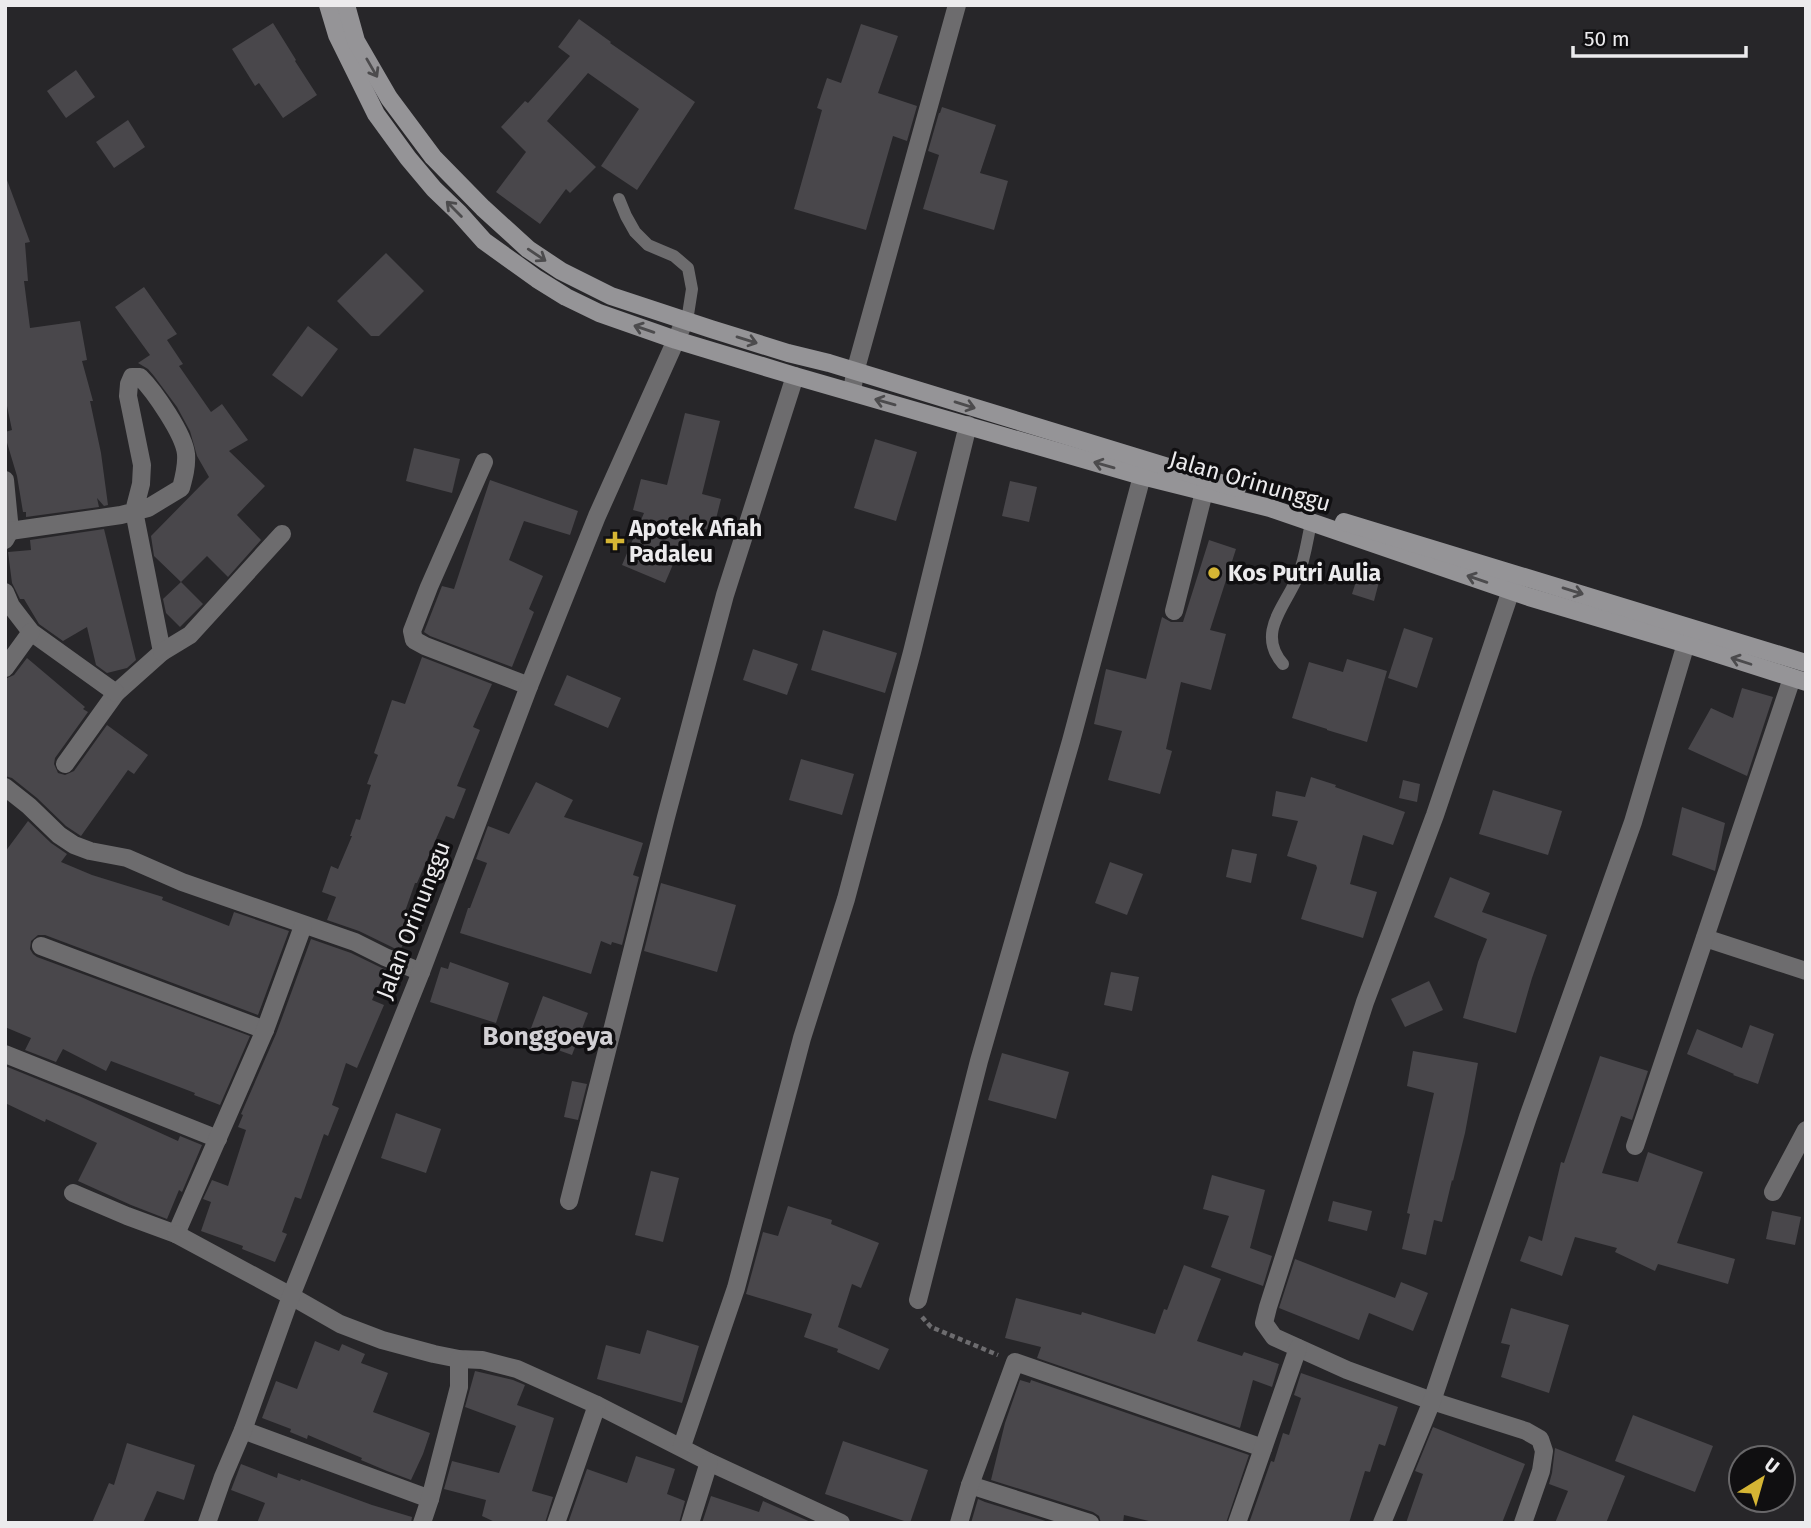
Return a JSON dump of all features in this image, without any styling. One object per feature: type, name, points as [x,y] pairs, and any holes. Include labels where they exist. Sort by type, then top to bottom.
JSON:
[{"type":"street","name":"Jalan Orinunggu","points":[[328,5],[337,35],[376,114],[408,158],[484,241],[566,297],[599,313],[676,340],[795,376],[1142,476],[1204,492],[1242,495]]},
{"type":"street","name":"Jalan Orinunggu","points":[[346,5],[356,41],[389,98],[433,157],[482,208],[528,249],[561,271],[611,296],[1689,636],[1799,680]]},
{"type":"street","points":[[852,392],[855,372],[957,5]]},
{"type":"street","name":"Jalan Orinunggu","points":[[207,1523],[291,1296],[421,972],[529,686],[597,516],[686,320]]},
{"type":"street","points":[[569,1200],[725,594],[795,376]]},
{"type":"street","points":[[5,480],[8,535],[110,517],[134,510],[154,505],[181,488],[186,452],[172,421],[146,383],[140,377],[132,377],[129,384],[128,396],[142,465],[141,484],[134,510],[162,652]]},
{"type":"street","points":[[682,1447],[736,1288],[803,1038],[846,900],[912,652],[968,425]]},
{"type":"street","points":[[484,462],[412,631],[414,640],[425,646],[529,686]]},
{"type":"street","points":[[918,1300],[979,1061],[1071,741],[1142,476]]},
{"type":"street","points":[[1174,611],[1204,492]]},
{"type":"street","name":"Jalan Orinunggu","points":[[1271,505],[1311,523],[1511,590],[1806,663]]},
{"type":"street","points":[[65,764],[116,693],[162,652],[190,635],[282,534]]},
{"type":"street","points":[[1511,590],[1435,815],[1366,1002],[1264,1323],[1274,1337],[1348,1370],[1526,1431],[1540,1440],[1544,1451],[1541,1471],[1523,1523]]},
{"type":"street","points":[[5,592],[32,632],[116,693]]},
{"type":"street","points":[[5,668],[32,632]]},
{"type":"street","points":[[1382,1523],[1432,1401],[1528,1117],[1633,822],[1689,636]]},
{"type":"street","points":[[1635,1146],[1705,937],[1799,680]]},
{"type":"street","points":[[5,787],[74,845],[127,858],[182,882],[355,942],[421,972]]},
{"type":"street","points":[[176,1234],[265,1030],[303,926]]},
{"type":"street","points":[[1705,937],[1806,971]]},
{"type":"street","points":[[40,946],[265,1030]]},
{"type":"street","points":[[5,1054],[218,1139]]},
{"type":"street","points":[[1773,1192],[1806,1130]]},
{"type":"street","points":[[73,1193],[176,1234],[340,1324],[382,1340],[459,1359],[482,1360],[517,1368],[834,1521]]},
{"type":"street","points":[[1237,1523],[1298,1348]]},
{"type":"street","points":[[422,1523],[459,1387],[459,1359]]},
{"type":"street","points":[[959,1523],[1015,1362],[1263,1448]]},
{"type":"street","points":[[556,1523],[597,1405]]},
{"type":"street","points":[[243,1430],[430,1499]]},
{"type":"street","points":[[690,1523],[709,1462]]},
{"type":"street","points":[[970,1485],[1090,1523]]},
{"type":"lane","points":[[619,199],[635,232],[648,245],[674,256],[688,268],[691,289],[686,320]]},
{"type":"lane","points":[[1283,664],[1274,653],[1270,638],[1298,575],[1311,523]]},
{"type":"path","points":[[918,1300],[920,1315],[931,1327],[1015,1362]]},
{"type":"building","points":[[579,19],[695,102],[637,190],[601,166],[639,109],[588,73],[547,121],[596,167],[570,193],[566,189],[540,224],[496,192],[526,152],[501,127],[525,101],[528,103],[570,56],[558,47]]},
{"type":"building","points":[[273,23],[317,95],[283,118],[259,83],[255,86],[232,49]]},
{"type":"building","points":[[861,24],[898,36],[878,93],[917,106],[907,141],[893,136],[866,230],[794,209],[822,110],[817,108],[827,78],[841,83]]},
{"type":"building","points":[[76,70],[95,97],[66,118],[47,91]]},
{"type":"building","points":[[942,107],[996,125],[980,173],[1008,181],[994,230],[923,209],[939,155],[928,151]]},
{"type":"building","points":[[128,120],[145,147],[114,168],[96,142]]},
{"type":"building","points":[[7,180],[30,242],[25,243],[28,281],[24,281],[30,328],[80,321],[87,360],[82,361],[93,401],[90,401],[108,505],[104,506],[97,498],[99,507],[26,517],[26,512],[23,512],[17,476],[5,436],[5,432],[12,430],[5,388]]},
{"type":"building","points":[[386,253],[424,291],[379,336],[371,336],[337,301]]},
{"type":"building","points":[[144,287],[177,334],[167,340],[183,364],[179,366],[211,412],[222,404],[248,440],[229,451],[265,486],[237,515],[261,540],[228,577],[207,556],[181,582],[154,556],[151,536],[209,477],[197,456],[190,431],[177,407],[148,369],[138,363],[150,355],[115,307]]},
{"type":"building","points":[[308,326],[338,349],[302,397],[272,375]]},
{"type":"building","points":[[685,413],[720,421],[702,494],[721,499],[713,531],[690,525],[665,583],[622,565],[644,513],[633,510],[641,479],[667,485]]},
{"type":"building","points":[[875,439],[917,452],[896,521],[854,508]]},
{"type":"building","points":[[414,448],[460,459],[452,493],[406,481]]},
{"type":"building","points":[[490,480],[578,511],[570,535],[524,521],[509,560],[543,576],[529,609],[534,612],[512,667],[424,632],[442,586],[454,589]]},
{"type":"building","points":[[1010,481],[1037,487],[1029,522],[1002,516]]},
{"type":"building","points":[[104,529],[136,660],[127,668],[107,673],[96,665],[87,627],[63,641],[39,624],[24,599],[20,599],[12,583],[8,552],[31,550],[30,540]]},
{"type":"building","points":[[1209,540],[1236,549],[1210,630],[1226,634],[1211,690],[1181,682],[1166,749],[1172,751],[1160,794],[1108,780],[1122,731],[1094,724],[1106,669],[1146,679],[1162,617],[1171,622],[1183,622]]},
{"type":"building","points":[[1359,572],[1380,578],[1374,601],[1352,594]]},
{"type":"building","points":[[181,582],[203,604],[180,627],[166,613],[163,599]]},
{"type":"building","points":[[1404,628],[1433,638],[1417,688],[1388,678]]},
{"type":"building","points":[[823,630],[897,653],[885,693],[811,670]]},
{"type":"building","points":[[753,649],[798,664],[787,695],[743,680]]},
{"type":"building","points":[[422,657],[492,684],[473,727],[480,730],[457,786],[466,789],[454,819],[446,816],[415,883],[403,917],[413,922],[400,951],[359,931],[327,920],[336,897],[322,892],[331,866],[338,869],[356,819],[360,820],[371,785],[367,784],[378,755],[374,753],[392,700],[405,704]]},
{"type":"building","points":[[27,658],[88,712],[55,758],[54,764],[58,773],[65,775],[74,771],[107,725],[148,755],[134,774],[128,770],[81,836],[12,778],[5,776],[5,679],[14,675]]},
{"type":"building","points":[[1347,659],[1387,671],[1367,742],[1292,718],[1309,662],[1343,672]]},
{"type":"building","points":[[567,675],[621,698],[608,728],[554,705]]},
{"type":"building","points":[[1742,688],[1773,697],[1747,776],[1688,749],[1711,708],[1733,718]]},
{"type":"building","points":[[801,759],[854,774],[842,815],[789,800]]},
{"type":"building","points":[[1311,777],[1405,812],[1393,845],[1363,835],[1350,884],[1377,892],[1363,938],[1301,919],[1317,868],[1316,865],[1287,856],[1298,821],[1272,816],[1276,791],[1305,797]]},
{"type":"building","points":[[1403,780],[1420,784],[1417,802],[1399,798]]},
{"type":"building","points":[[536,782],[573,800],[564,817],[643,843],[633,875],[639,877],[622,945],[601,941],[591,974],[460,933],[487,863],[476,859],[488,826],[509,834]]},
{"type":"building","points":[[1493,790],[1562,811],[1548,855],[1479,834]]},
{"type":"building","points":[[1682,807],[1725,823],[1715,871],[1672,855]]},
{"type":"building","points":[[28,821],[67,854],[61,862],[92,875],[163,897],[162,900],[229,926],[234,912],[289,931],[258,1015],[45,935],[38,935],[31,941],[30,949],[37,957],[250,1036],[220,1105],[111,1061],[106,1071],[63,1049],[56,1062],[25,1050],[31,1038],[5,1027],[5,852]]},
{"type":"building","points":[[1232,849],[1257,854],[1251,883],[1226,877]]},
{"type":"building","points":[[1110,862],[1143,874],[1127,915],[1095,903]]},
{"type":"building","points":[[1450,877],[1490,893],[1482,912],[1547,935],[1516,1033],[1463,1018],[1487,939],[1434,917]]},
{"type":"building","points":[[661,883],[736,905],[717,972],[644,951]]},
{"type":"building","points":[[311,939],[351,953],[386,970],[372,1000],[384,1005],[357,1068],[346,1063],[332,1105],[339,1108],[328,1136],[324,1134],[301,1199],[295,1197],[282,1232],[287,1234],[275,1262],[242,1249],[243,1246],[201,1231],[211,1202],[203,1199],[212,1180],[228,1186],[246,1130],[238,1127],[243,1115],[241,1114],[276,1034]]},
{"type":"building","points":[[450,962],[509,983],[496,1023],[430,1002],[441,967],[448,969]]},
{"type":"building","points":[[1111,972],[1139,977],[1132,1011],[1104,1005]]},
{"type":"building","points":[[1429,981],[1443,1010],[1405,1027],[1391,999]]},
{"type":"building","points":[[543,996],[588,1013],[572,1055],[527,1039]]},
{"type":"building","points":[[1750,1025],[1774,1034],[1758,1084],[1687,1054],[1697,1029],[1742,1048]]},
{"type":"building","points":[[1413,1051],[1478,1063],[1465,1133],[1442,1222],[1434,1220],[1426,1255],[1402,1249],[1410,1214],[1407,1213],[1434,1093],[1407,1086]]},
{"type":"building","points":[[1002,1053],[1069,1072],[1056,1119],[988,1100]]},
{"type":"building","points":[[1600,1056],[1648,1071],[1632,1120],[1621,1116],[1602,1173],[1638,1182],[1648,1152],[1703,1172],[1677,1243],[1735,1259],[1728,1284],[1658,1264],[1655,1271],[1615,1252],[1617,1248],[1575,1237],[1562,1276],[1520,1261],[1529,1236],[1542,1241],[1561,1162],[1564,1163]]},
{"type":"building","points":[[5,1066],[178,1141],[180,1136],[202,1145],[167,1219],[78,1181],[97,1143],[5,1103]]},
{"type":"building","points":[[572,1081],[587,1084],[578,1120],[564,1117]]},
{"type":"building","points":[[396,1113],[441,1129],[426,1173],[381,1158]]},
{"type":"building","points":[[651,1171],[679,1178],[663,1242],[635,1235]]},
{"type":"building","points":[[1212,1175],[1265,1190],[1250,1248],[1272,1256],[1263,1286],[1211,1267],[1229,1216],[1203,1209]]},
{"type":"building","points":[[1333,1201],[1372,1211],[1367,1231],[1328,1221]]},
{"type":"building","points":[[788,1206],[832,1220],[831,1224],[879,1243],[861,1288],[852,1284],[838,1327],[889,1349],[879,1370],[837,1352],[838,1349],[804,1337],[812,1314],[746,1294],[763,1232],[778,1236]]},
{"type":"building","points":[[1772,1211],[1801,1217],[1795,1245],[1766,1239]]},
{"type":"building","points":[[1295,1259],[1395,1298],[1401,1282],[1428,1293],[1413,1331],[1369,1313],[1359,1340],[1279,1308]]},
{"type":"building","points":[[1184,1265],[1221,1279],[1197,1341],[1242,1356],[1244,1352],[1279,1364],[1272,1387],[1253,1380],[1240,1428],[1037,1358],[1041,1347],[1005,1338],[1016,1298],[1081,1315],[1082,1312],[1155,1334]]},
{"type":"building","points":[[1511,1308],[1569,1325],[1549,1393],[1501,1377],[1510,1345],[1501,1343]]},
{"type":"building","points":[[647,1330],[699,1346],[682,1403],[597,1379],[606,1345],[640,1354]]},
{"type":"building","points":[[315,1341],[339,1351],[342,1344],[365,1354],[361,1363],[388,1373],[373,1412],[430,1433],[411,1480],[308,1435],[307,1439],[290,1432],[291,1429],[262,1418],[276,1381],[297,1389]]},
{"type":"building","points":[[475,1371],[525,1385],[517,1405],[554,1418],[532,1491],[553,1497],[545,1523],[497,1523],[482,1516],[486,1500],[444,1489],[452,1461],[499,1473],[516,1426],[465,1407]]},
{"type":"building","points":[[1301,1373],[1398,1407],[1385,1446],[1379,1444],[1370,1472],[1365,1471],[1349,1523],[1249,1523],[1283,1433],[1289,1435],[1301,1398],[1294,1395]]},
{"type":"building","points":[[1020,1380],[1030,1383],[1031,1380],[1249,1455],[1226,1523],[1157,1523],[1124,1515],[1123,1523],[1101,1523],[1099,1516],[1093,1512],[991,1480],[1005,1423]]},
{"type":"building","points":[[1633,1415],[1713,1446],[1695,1492],[1615,1461]]},
{"type":"building","points":[[1433,1427],[1525,1464],[1502,1523],[1406,1523],[1423,1474],[1415,1471]]},
{"type":"building","points":[[843,1441],[928,1470],[910,1523],[825,1494]]},
{"type":"building","points":[[127,1443],[195,1465],[184,1500],[157,1491],[143,1523],[92,1523],[109,1483],[114,1485]]},
{"type":"building","points":[[1555,1448],[1625,1476],[1606,1523],[1555,1523],[1568,1491],[1549,1484]]},
{"type":"building","points":[[636,1456],[675,1469],[667,1494],[685,1501],[679,1523],[568,1523],[587,1469],[627,1483]]},
{"type":"building","points":[[241,1464],[277,1478],[278,1473],[300,1481],[301,1479],[412,1517],[411,1523],[257,1523],[265,1503],[231,1490]]},
{"type":"building","points":[[711,1496],[759,1512],[763,1501],[813,1523],[702,1523]]},
{"type":"building","points":[[978,1499],[985,1502],[1052,1523],[971,1523]]},
{"type":"place","name":"Apotek Afiah Padaleu","points":[[615,541]]},
{"type":"place","name":"Kos Putri Aulia","points":[[1214,573]]},
{"type":"district","name":"Bonggoeya","points":[[548,1036]]}]
